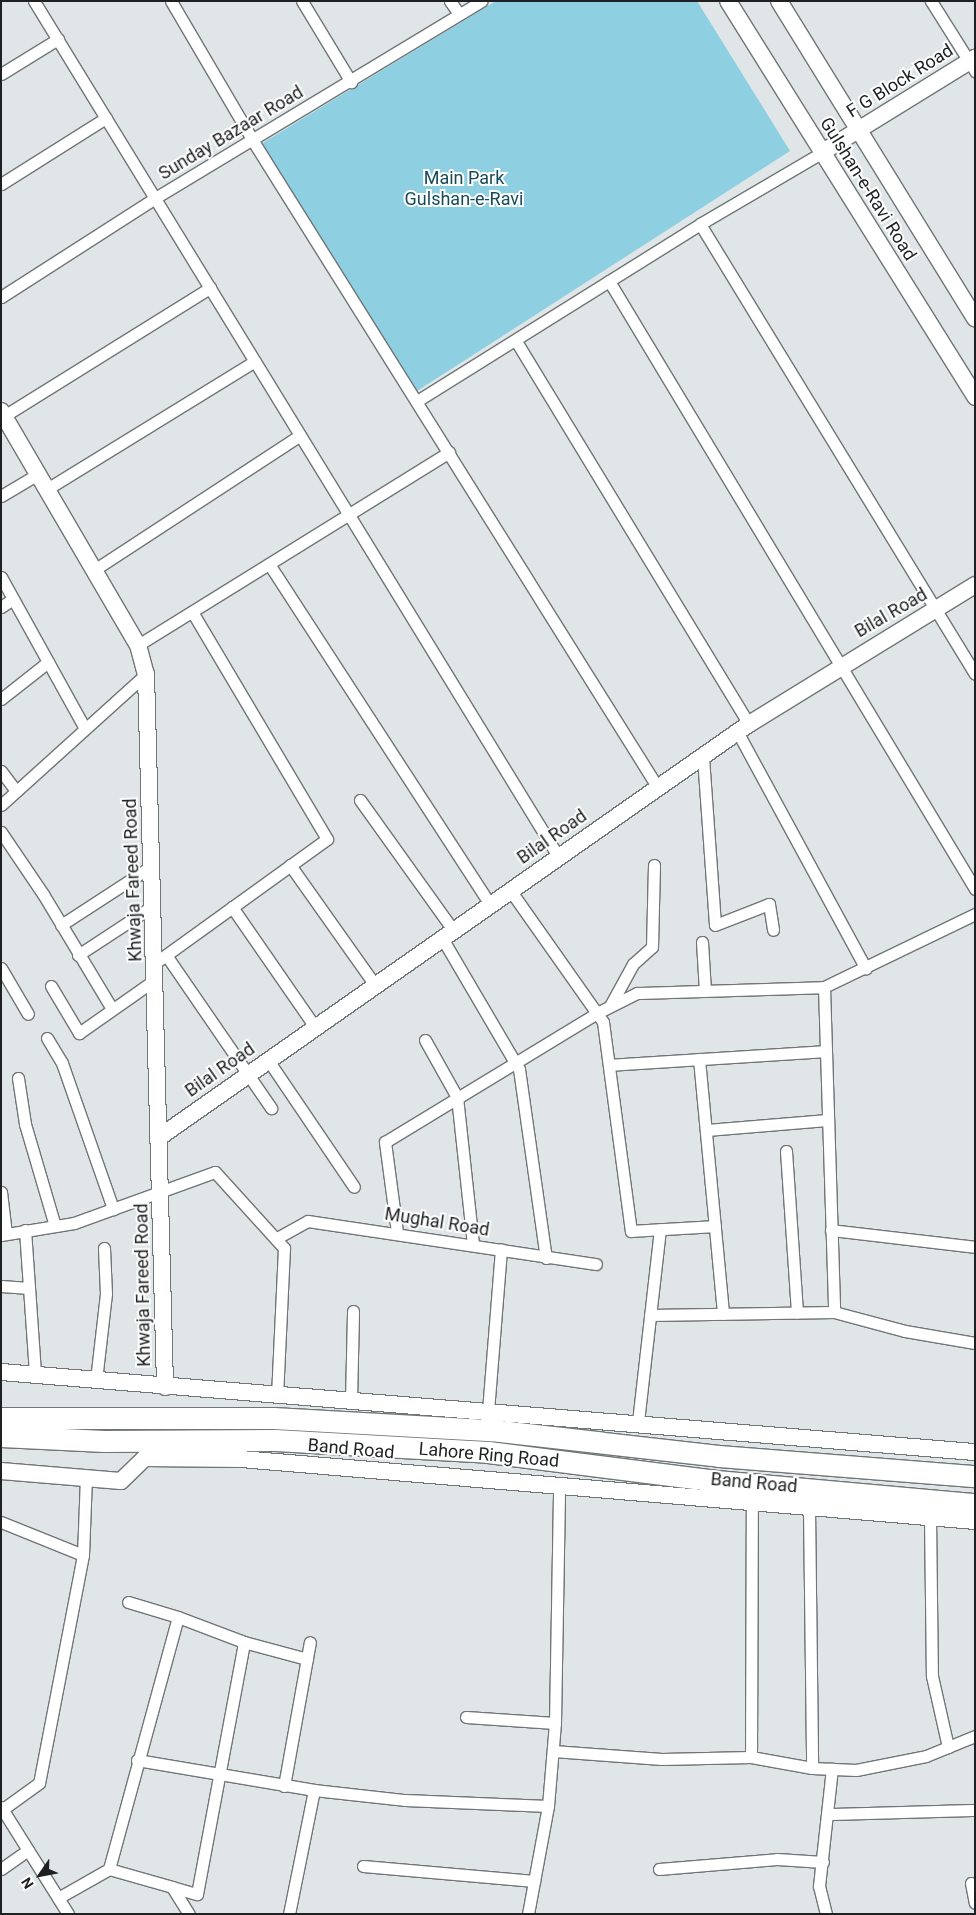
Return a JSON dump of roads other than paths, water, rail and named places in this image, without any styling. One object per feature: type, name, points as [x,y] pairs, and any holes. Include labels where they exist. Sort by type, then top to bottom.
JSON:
[{"type":"highway","name":"Lahore Ring Road","points":[[1,1418],[273,1418],[491,1430],[719,1456],[975,1476]]},
{"type":"highway","name":"Lahore Ring Road","points":[[1,1436],[69,1440],[274,1440],[488,1452],[716,1481],[975,1504]]},
{"type":"main road","name":"Gulshan-e-Ravi Road","points":[[728,1],[821,153],[975,397]]},
{"type":"main road","name":"Gulshan-e-Ravi Road","points":[[779,1],[975,318]]},
{"type":"main road","name":"F G Block Road","points":[[821,153],[973,63]]},
{"type":"main road","name":"Khwaja Fareed Road","points":[[3,413],[138,645],[146,674],[152,866],[159,966],[165,1387]]},
{"type":"main road","name":"Bilal Road","points":[[161,1136],[558,856],[744,728],[842,665],[975,585]]},
{"type":"main road","points":[[1,1372],[165,1387],[638,1422],[975,1452]]},
{"type":"main road","name":"Band Road","points":[[1,1471],[122,1481],[145,1458],[241,1459],[559,1488],[975,1521]]},
{"type":"street","points":[[34,1],[558,856]]},
{"type":"street","points":[[172,1],[253,141],[658,788]]},
{"type":"street","points":[[302,1],[351,82]]},
{"type":"street","points":[[450,1],[459,14]]},
{"type":"street","name":"Sunday Bazaar Road","points":[[1,297],[155,198],[351,82],[480,1]]},
{"type":"street","points":[[932,1],[973,63]]},
{"type":"street","points":[[1,74],[58,39]]},
{"type":"street","points":[[1,184],[106,118]]},
{"type":"street","points":[[417,401],[516,341],[700,224],[821,153]]},
{"type":"street","points":[[700,224],[975,674]]},
{"type":"street","points":[[610,281],[975,889]]},
{"type":"street","points":[[3,413],[210,288]]},
{"type":"street","points":[[516,341],[744,728],[866,969]]},
{"type":"street","points":[[47,490],[255,361]]},
{"type":"street","points":[[94,570],[300,435]]},
{"type":"street","points":[[138,645],[449,452]]},
{"type":"street","points":[[1,496],[38,474]]},
{"type":"street","points":[[269,564],[490,904]]},
{"type":"street","points":[[1,577],[84,728]]},
{"type":"street","points":[[1,607],[13,599]]},
{"type":"street","points":[[51,986],[80,1033],[112,1009],[159,966],[232,907],[327,839],[192,612]]},
{"type":"street","points":[[1,699],[48,662]]},
{"type":"street","points":[[1,805],[146,674]]},
{"type":"street","points":[[703,757],[715,925],[769,904],[773,930]]},
{"type":"street","points":[[1,771],[16,791]]},
{"type":"street","points":[[360,800],[447,934],[518,1069],[546,1258]]},
{"type":"street","points":[[1,832],[112,1009]]},
{"type":"street","points":[[290,865],[375,985]]},
{"type":"street","points":[[610,1006],[633,964],[652,946],[654,865]]},
{"type":"street","points":[[61,925],[152,866]]},
{"type":"street","points":[[510,890],[603,1022],[631,1231],[715,1226]]},
{"type":"street","points":[[78,955],[154,905]]},
{"type":"street","points":[[232,907],[315,1027]]},
{"type":"street","points":[[397,1232],[385,1142],[597,1013],[637,993],[824,986],[866,969],[975,914]]},
{"type":"street","points":[[702,942],[706,990]]},
{"type":"street","points":[[159,966],[248,1074],[271,1108]]},
{"type":"street","points":[[1,968],[28,1014]]},
{"type":"street","points":[[824,986],[834,1312]]},
{"type":"street","points":[[47,1038],[62,1063],[113,1209]]},
{"type":"street","points":[[425,1040],[457,1097],[473,1245]]},
{"type":"street","points":[[609,1065],[826,1051]]},
{"type":"street","points":[[699,1059],[723,1314]]},
{"type":"street","points":[[268,1060],[354,1187]]},
{"type":"street","points":[[18,1078],[25,1124],[55,1226]]},
{"type":"street","points":[[706,1130],[828,1120]]},
{"type":"street","points":[[786,1151],[797,1313]]},
{"type":"street","points":[[1,1192],[4,1235],[55,1226],[113,1209],[215,1172],[277,1238],[284,1248],[277,1395]]},
{"type":"street","name":"Mughal Road","points":[[277,1238],[308,1221],[397,1232],[546,1258],[596,1264]]},
{"type":"street","points":[[638,1422],[660,1229]]},
{"type":"street","points":[[25,1230],[35,1374]]},
{"type":"street","points":[[831,1230],[975,1247]]},
{"type":"street","points":[[96,1380],[106,1294],[104,1248]]},
{"type":"street","points":[[488,1411],[501,1250]]},
{"type":"street","points":[[1,1286],[29,1288]]},
{"type":"street","points":[[352,1401],[353,1311]]},
{"type":"street","points":[[650,1315],[834,1312],[905,1331],[975,1343]]},
{"type":"street","points":[[68,1914],[2,1808],[39,1783],[83,1555],[86,1478]]},
{"type":"street","points":[[528,1914],[548,1806],[553,1751],[559,1488]]},
{"type":"street","points":[[751,1757],[752,1503]]},
{"type":"street","points":[[809,1508],[812,1768]]},
{"type":"street","points":[[930,1517],[932,1676],[948,1747]]},
{"type":"street","points":[[1,1522],[83,1555]]},
{"type":"street","points":[[128,1602],[178,1617],[244,1642],[307,1659]]},
{"type":"street","points":[[109,1869],[137,1760],[178,1617]]},
{"type":"street","points":[[58,1898],[109,1869],[197,1894],[244,1642]]},
{"type":"street","points":[[284,1786],[310,1642]]},
{"type":"street","points":[[466,1717],[555,1723]]},
{"type":"street","points":[[553,1751],[662,1759],[751,1757],[812,1768],[856,1770],[926,1756],[975,1736]]},
{"type":"street","points":[[137,1760],[314,1790],[406,1800],[548,1806]]},
{"type":"street","points":[[826,1914],[819,1886],[829,1814],[832,1769]]},
{"type":"street","points":[[289,1914],[314,1790]]},
{"type":"street","points":[[829,1814],[975,1810]]},
{"type":"street","points":[[1,1869],[28,1850]]},
{"type":"street","points":[[659,1869],[777,1859],[823,1862]]},
{"type":"street","points":[[363,1866],[534,1881]]},
{"type":"street","points":[[971,1883],[975,1902]]},
{"type":"street","points":[[172,1887],[189,1914]]},
{"type":"park label","name":"Main Park Gulshan-e-Ravi","points":[[464,189]]}]
